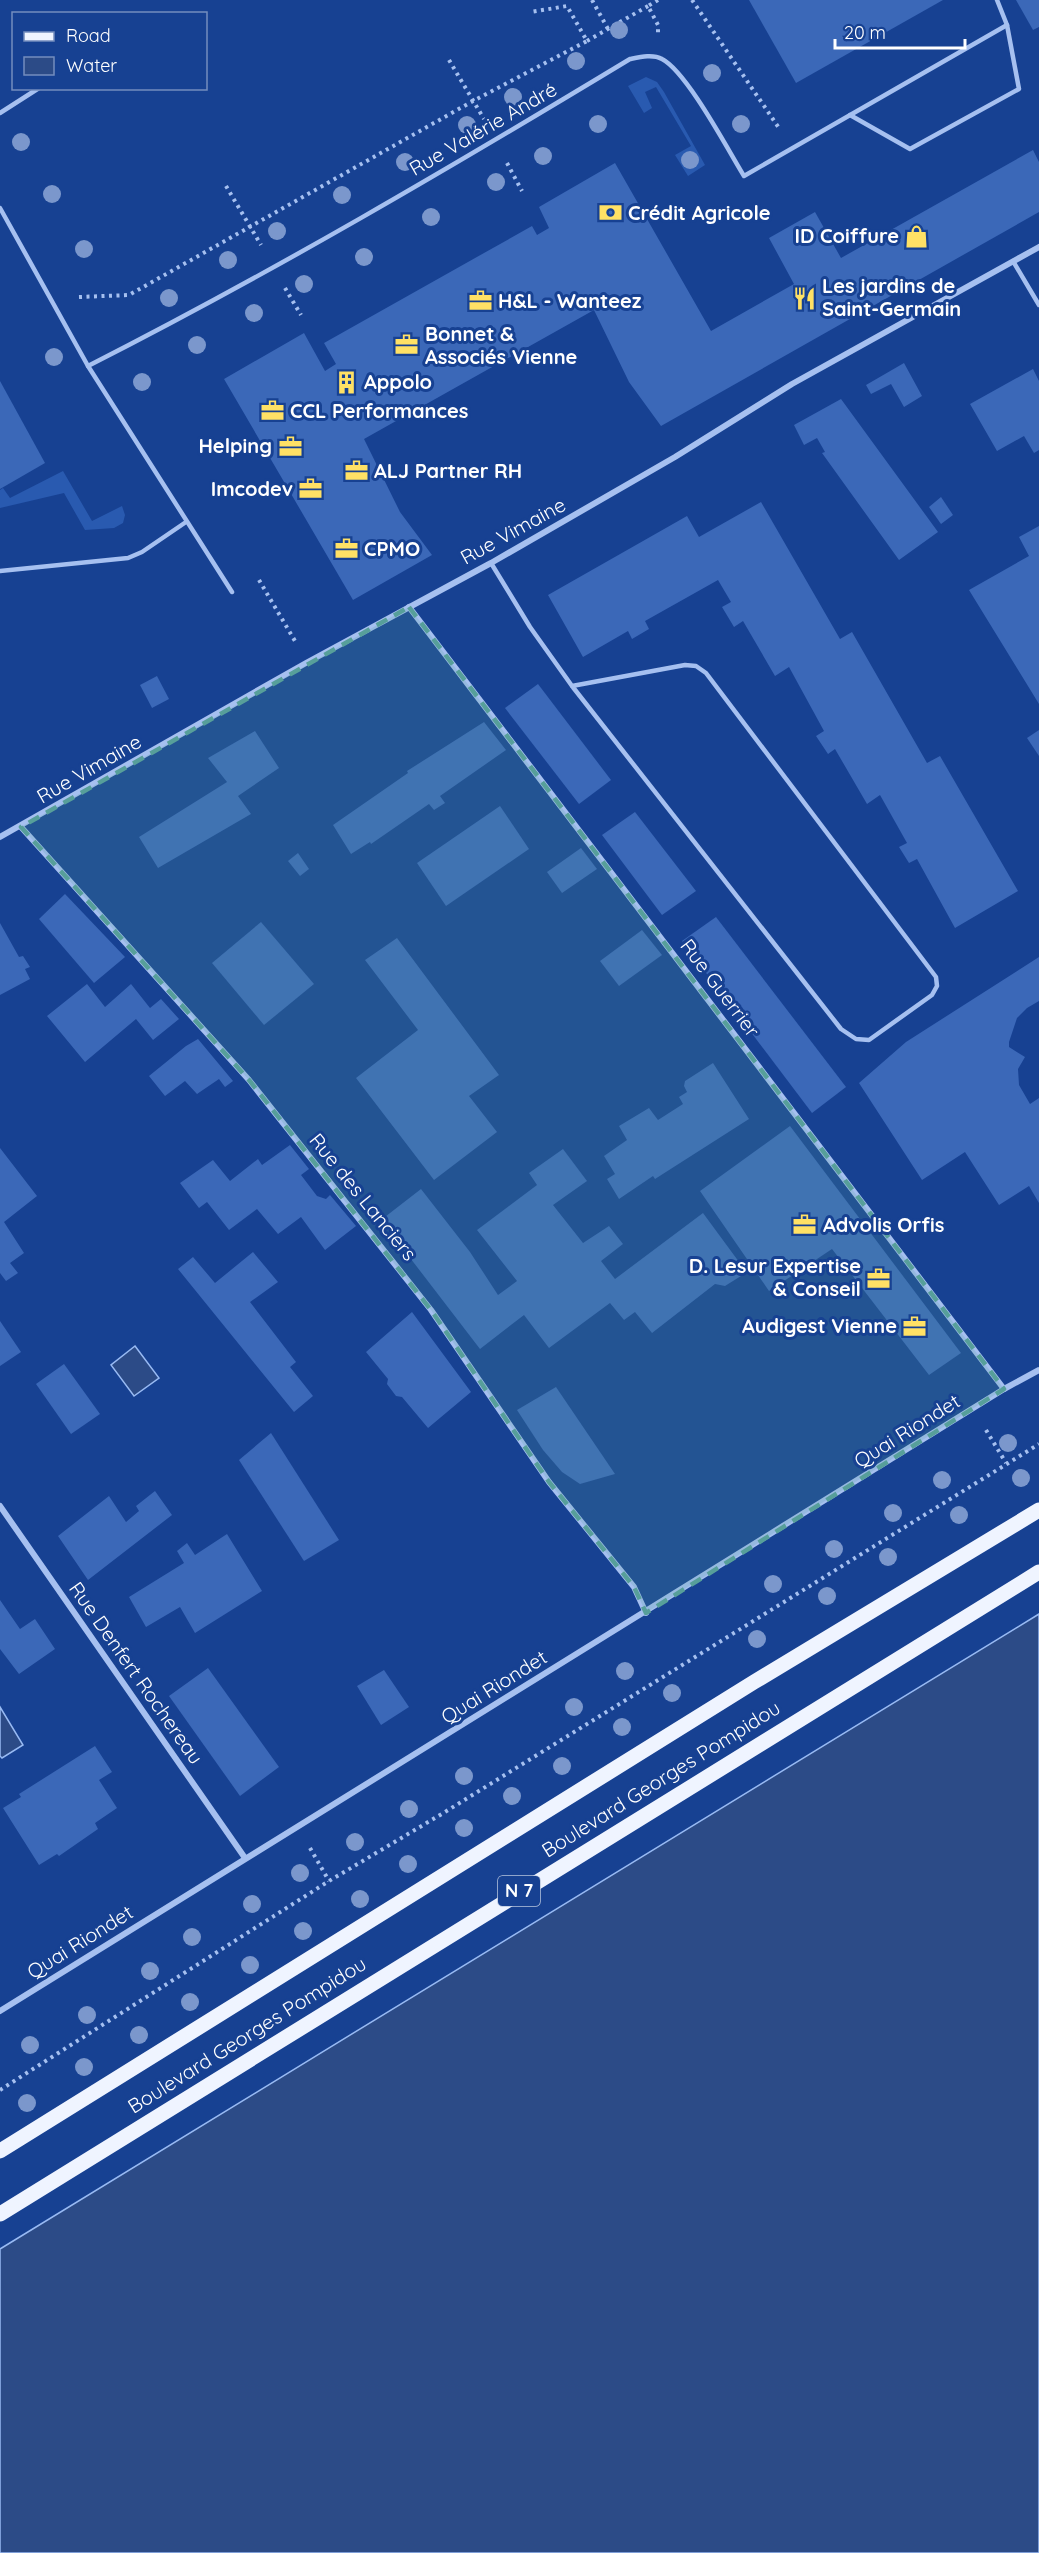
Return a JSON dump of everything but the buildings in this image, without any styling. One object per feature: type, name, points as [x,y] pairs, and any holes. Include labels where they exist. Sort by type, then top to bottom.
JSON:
[{"type":"main road","name":"Boulevard Georges Pompidou","points":[[0,2151],[754,1682],[1039,1510]]},
{"type":"main road","name":"Boulevard Georges Pompidou","points":[[0,2214],[1039,1572]]},
{"type":"street","name":"Rue Vimaine","points":[[0,837],[306,663],[491,563],[675,457],[792,384],[1039,247]]},
{"type":"street","name":"Rue Guerrier","points":[[409,607],[1004,1389]]},
{"type":"street","name":"Rue des Lanciers","points":[[21,827],[249,1080],[431,1310],[549,1482],[634,1587],[646,1613]]},
{"type":"street","name":"Quai Riondet","points":[[0,2011],[646,1613],[1004,1389],[1039,1370]]},
{"type":"street","name":"Rue Denfert Rochereau","points":[[0,1506],[245,1858]]},
{"type":"lane","points":[[850,115],[910,149],[1019,89],[1007,25],[997,0]]},
{"type":"lane","points":[[661,58],[678,71],[744,176],[1007,25]]},
{"type":"lane","name":"Rue Valérie André","points":[[88,366],[273,267],[495,140],[630,59],[646,56],[661,58]]},
{"type":"lane","points":[[0,113],[36,90]]},
{"type":"lane","points":[[0,208],[88,366],[232,592]]},
{"type":"lane","points":[[1013,261],[1039,305]]},
{"type":"lane","points":[[0,571],[128,558],[142,552],[186,522]]},
{"type":"lane","points":[[491,563],[530,627],[572,686],[841,1029],[856,1039],[870,1040],[932,995],[937,986],[936,977],[706,674],[696,666],[685,665],[572,686]]},
{"type":"path","points":[[592,0],[608,29]]},
{"type":"path","points":[[57,308],[78,297],[129,295],[473,101],[587,41],[658,0]]},
{"type":"path","points":[[692,0],[792,148]]},
{"type":"path","points":[[531,12],[567,6],[587,41]]},
{"type":"path","points":[[648,6],[657,26],[661,58]]},
{"type":"path","points":[[226,186],[265,251]]},
{"type":"path","points":[[259,580],[293,637]]},
{"type":"path","points":[[974,1408],[1006,1463]]},
{"type":"path","points":[[0,2090],[329,1881],[445,1812],[1039,1444]]},
{"type":"path","points":[[298,1826],[329,1881]]},
{"type":"highlighted area","points":[[409,607],[1004,1389],[646,1613],[634,1587],[549,1482],[431,1310],[249,1080],[21,827]]},
{"type":"shaded area","points":[[646,77],[657,82],[664,92],[705,165],[688,176],[675,155],[691,146],[656,87],[645,92],[652,108],[644,113],[628,86]]},
{"type":"shaded area","points":[[63,471],[92,521],[122,506],[125,515],[123,523],[114,528],[85,530],[64,493],[0,508],[0,490],[3,488],[10,498]]},
{"type":"water","points":[[135,1346],[159,1378],[134,1396],[111,1365]]},
{"type":"water","points":[[1039,1614],[1039,2553],[0,2553],[0,2249]]},
{"type":"water","points":[[0,1707],[23,1745],[2,1758],[0,1756]]},
{"type":"place","name":"Crédit Agricole","points":[[610,213]]},
{"type":"place","name":"ID Coiffure","points":[[917,236]]},
{"type":"place","name":"Les jardins de Saint-Germain","points":[[804,298]]},
{"type":"place","name":"H&L - Wanteez","points":[[480,301]]},
{"type":"place","name":"Bonnet & Associés Vienne","points":[[407,345]]},
{"type":"place","name":"Appolo","points":[[346,382]]},
{"type":"place","name":"CCL Performances","points":[[272,411]]},
{"type":"place","name":"Helping","points":[[290,446]]},
{"type":"place","name":"ALJ Partner RH","points":[[356,471]]},
{"type":"place","name":"Imcodev","points":[[311,489]]},
{"type":"place","name":"CPMO","points":[[346,549]]},
{"type":"place","name":"Advolis Orfis","points":[[805,1225]]},
{"type":"place","name":"D. Lesur Expertise & Conseil","points":[[879,1278]]},
{"type":"place","name":"Audigest Vienne","points":[[915,1326]]}]
